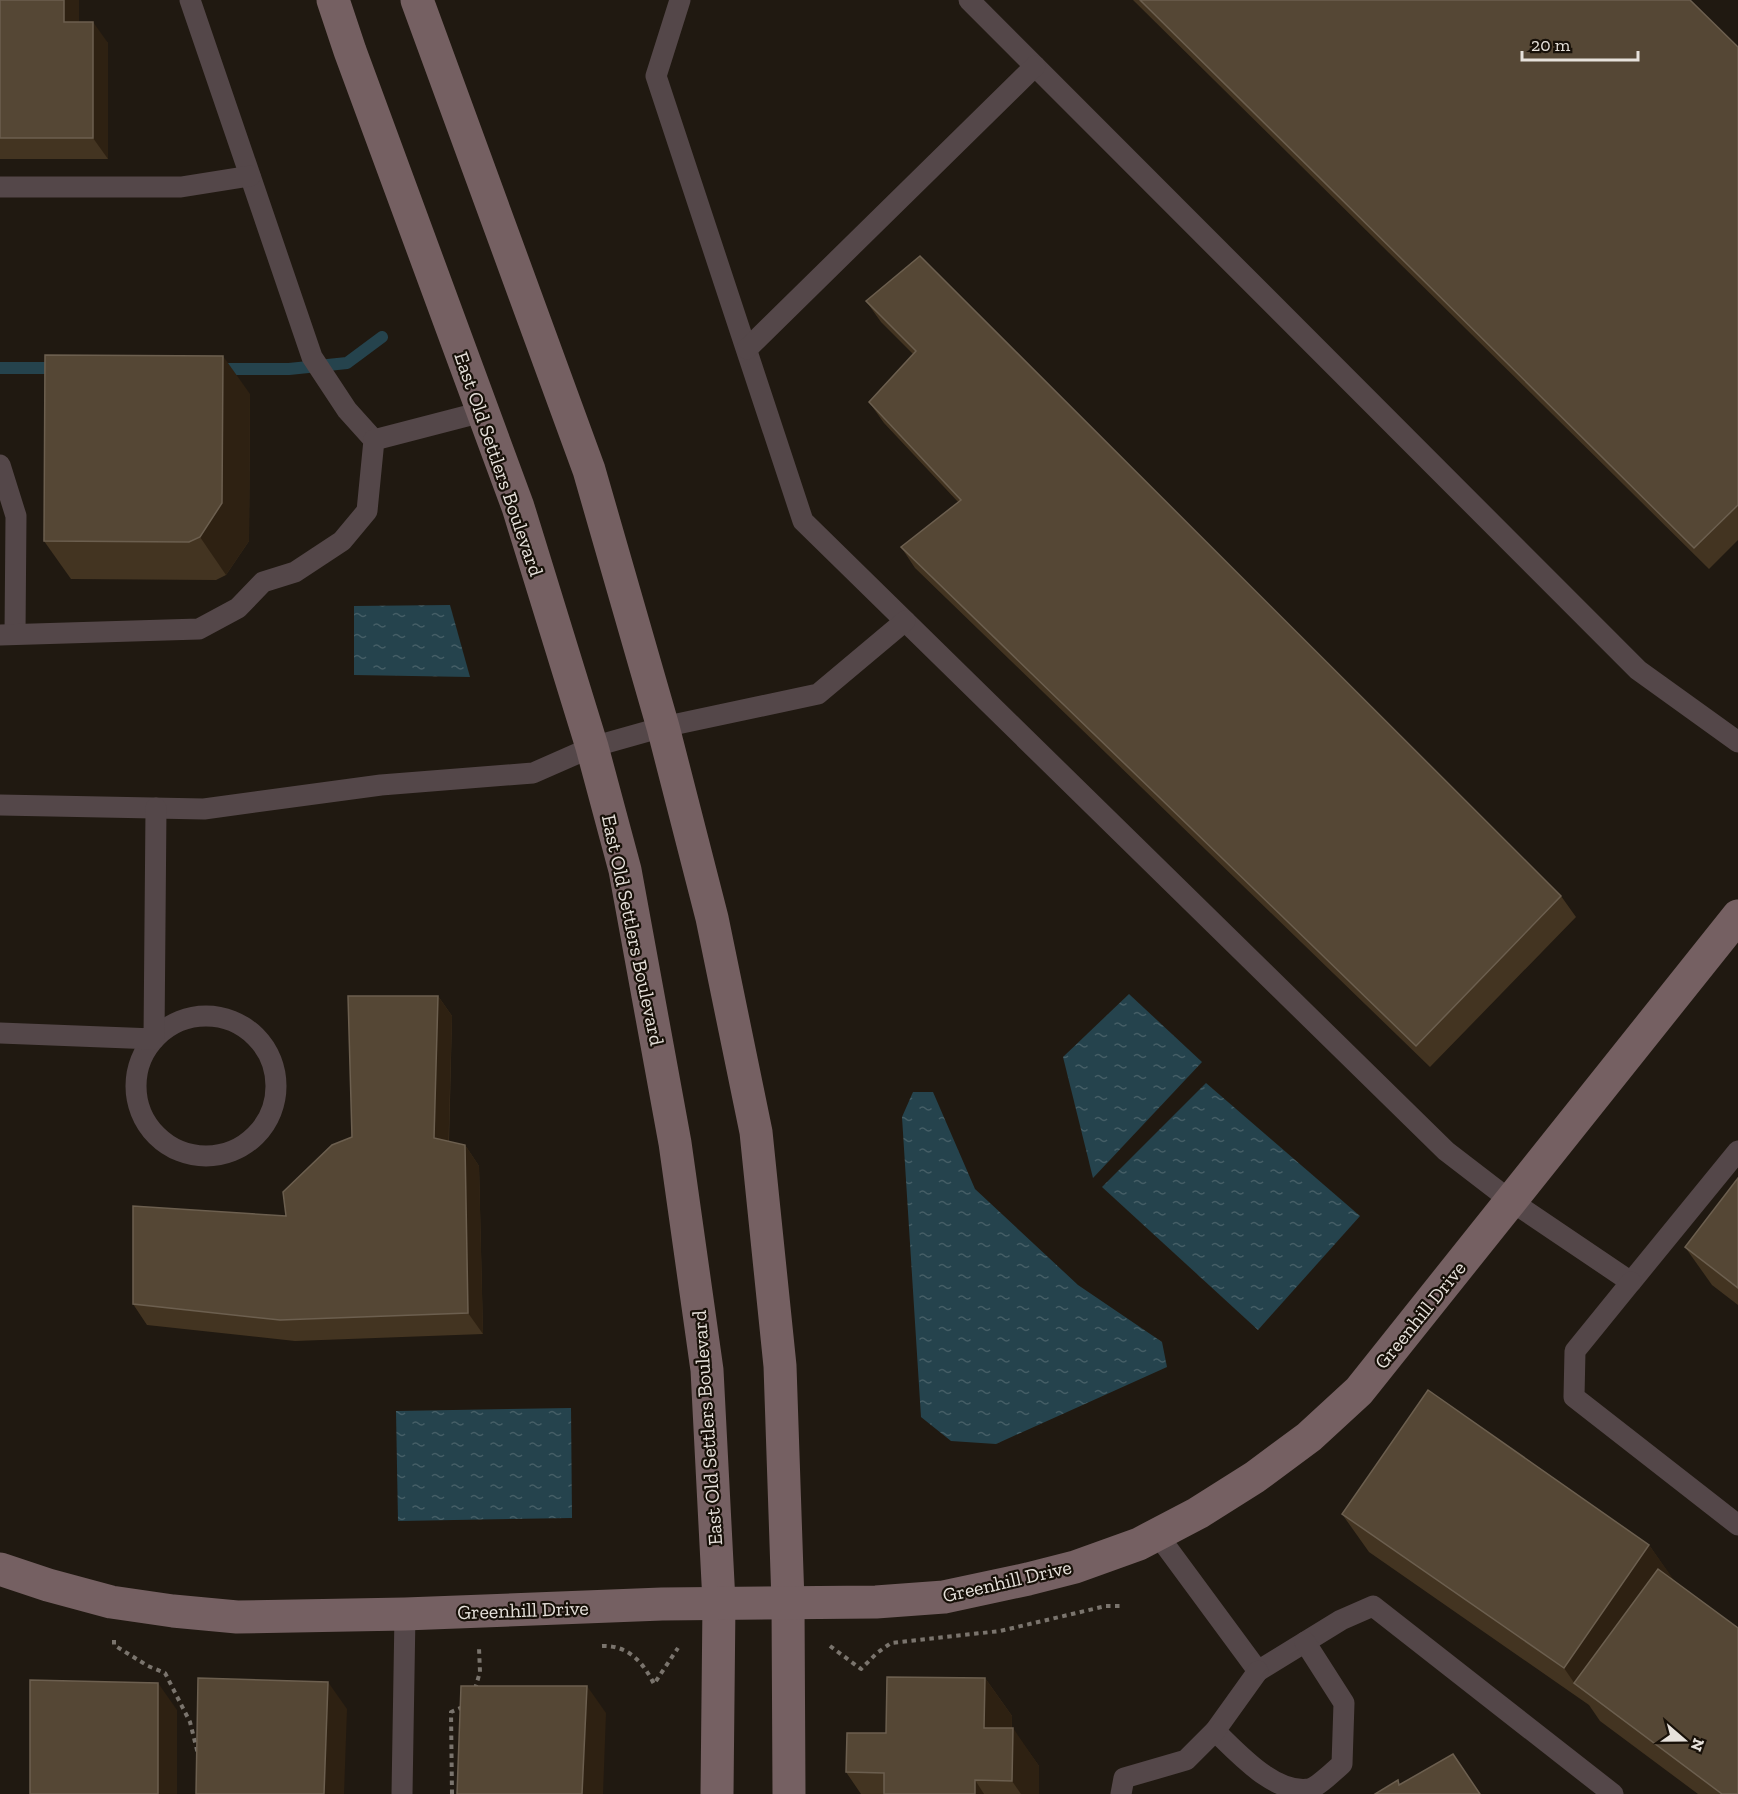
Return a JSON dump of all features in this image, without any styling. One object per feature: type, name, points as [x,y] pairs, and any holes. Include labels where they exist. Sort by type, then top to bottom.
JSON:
[{"type":"main road","name":"East Old Settlers Boulevard","points":[[333,0],[518,507],[592,747],[625,870],[675,1143],[706,1370],[719,1602],[717,1794]]},
{"type":"main road","points":[[417,0],[589,470],[663,727],[712,918],[756,1132],[780,1366],[789,1602],[789,1794]]},
{"type":"main road","name":"Greenhill Drive","points":[[0,1569],[111,1602],[173,1611],[237,1617],[405,1614],[719,1602],[876,1602],[944,1597],[1075,1567],[1139,1544],[1198,1513],[1256,1477],[1309,1437],[1351,1398],[1738,916]]},
{"type":"lane","points":[[0,465],[16,516],[8,539],[7,634],[200,630],[238,608],[262,582],[295,572],[342,541],[367,510],[374,440],[347,410],[312,357],[190,0]]},
{"type":"lane","points":[[680,0],[656,76],[803,521],[1446,1151],[1511,1201],[1631,1282]]},
{"type":"lane","points":[[969,0],[1638,670],[1738,742]]},
{"type":"lane","points":[[747,349],[1035,66]]},
{"type":"lane","points":[[0,187],[181,187],[250,176]]},
{"type":"lane","points":[[374,440],[482,412]]},
{"type":"lane","points":[[0,805],[204,809],[381,785],[533,773],[592,747],[663,727],[818,694],[905,621]]},
{"type":"lane","points":[[0,1033],[154,1039],[172,1024],[194,1017],[217,1016],[239,1024],[257,1038],[270,1057],[275,1080],[274,1104],[264,1125],[248,1142],[228,1152],[205,1156],[182,1152],[162,1142],[147,1124],[138,1103],[136,1081],[141,1058],[154,1039],[156,808]]},
{"type":"lane","points":[[1738,1151],[1575,1351],[1574,1396],[1738,1525]]},
{"type":"lane","points":[[1157,1534],[1258,1671]]},
{"type":"lane","points":[[1121,1794],[1124,1778],[1186,1760],[1215,1731],[1258,1671],[1341,1620],[1373,1606],[1590,1785],[1613,1794]]},
{"type":"lane","points":[[402,1794],[405,1614]]},
{"type":"lane","points":[[1215,1731],[1259,1773],[1285,1790],[1311,1790],[1342,1764],[1344,1703],[1305,1642]]},
{"type":"path","points":[[830,1646],[861,1670],[877,1653],[891,1643],[1000,1631],[1106,1606],[1124,1606]]},
{"type":"path","points":[[115,1635],[114,1645],[148,1666],[165,1673],[190,1722],[198,1759]]},
{"type":"path","points":[[598,1646],[610,1646],[633,1653],[654,1684],[678,1648]]},
{"type":"path","points":[[475,1690],[480,1671],[479,1648],[491,1648]]},
{"type":"path","points":[[452,1794],[451,1712],[466,1706]]},
{"type":"water","points":[[450,605],[470,677],[354,675],[354,606]]},
{"type":"water","points":[[1129,994],[1202,1062],[1093,1178],[1063,1057]]},
{"type":"water","points":[[1206,1083],[1360,1216],[1258,1330],[1102,1187]]},
{"type":"water","points":[[913,1092],[933,1092],[975,1189],[1078,1285],[1162,1342],[1167,1367],[996,1444],[951,1441],[921,1417],[902,1117]]},
{"type":"water","points":[[571,1408],[572,1518],[398,1521],[396,1411]]},
{"type":"building","points":[[0,0],[64,0],[64,22],[93,22],[93,138],[0,138]]},
{"type":"building","points":[[1140,0],[1690,0],[1738,47],[1738,505],[1694,548]]},
{"type":"building","points":[[920,256],[1561,896],[1416,1046],[901,547],[961,500],[869,402],[916,351],[866,301]]},
{"type":"building","points":[[45,355],[223,356],[222,503],[200,537],[189,542],[44,541]]},
{"type":"building","points":[[348,996],[438,996],[434,1138],[465,1145],[468,1313],[280,1320],[133,1304],[133,1206],[286,1216],[283,1192],[332,1145],[352,1137]]},
{"type":"building","points":[[1738,1178],[1738,1288],[1685,1247]]},
{"type":"building","points":[[1428,1390],[1649,1545],[1564,1668],[1342,1514]]},
{"type":"building","points":[[1658,1569],[1738,1628],[1738,1794],[1722,1794],[1574,1683]]},
{"type":"building","points":[[887,1677],[985,1678],[984,1728],[1013,1728],[1012,1781],[975,1780],[975,1794],[884,1794],[884,1773],[846,1772],[847,1733],[886,1733]]},
{"type":"building","points":[[198,1678],[328,1682],[324,1794],[196,1794]]},
{"type":"building","points":[[30,1680],[158,1683],[158,1794],[30,1794]]},
{"type":"building","points":[[461,1686],[587,1686],[582,1794],[457,1794]]},
{"type":"building","points":[[1453,1754],[1480,1794],[1375,1794],[1398,1780],[1399,1785]]},
{"type":"waterway","points":[[218,369],[289,369],[347,363],[382,337]]},
{"type":"waterway","points":[[0,368],[60,368]]}]
